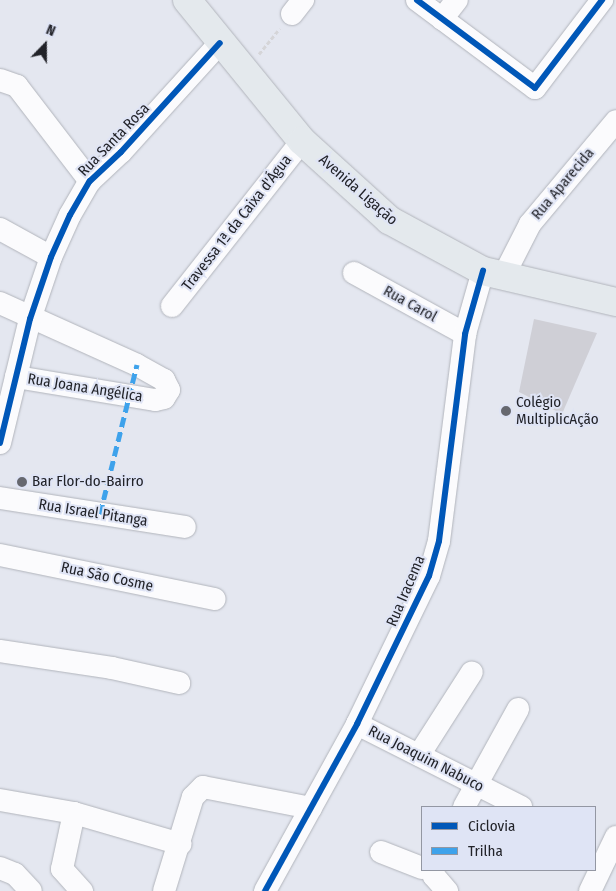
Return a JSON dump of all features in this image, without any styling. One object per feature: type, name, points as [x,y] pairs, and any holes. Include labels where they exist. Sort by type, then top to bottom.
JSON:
[{"type":"main road","name":"Avenida Ligação","points":[[187,0],[220,43],[302,141],[390,220],[493,274],[616,302]]},
{"type":"street","points":[[418,0],[534,88],[602,0]]},
{"type":"street","points":[[442,19],[457,0]]},
{"type":"street","name":"Rua Santa Rosa","points":[[0,442],[10,381],[51,257],[90,181],[122,152],[220,43]]},
{"type":"street","points":[[0,80],[17,86],[90,181]]},
{"type":"street","name":"Rua Aparecida","points":[[493,274],[530,224],[616,121]]},
{"type":"street","name":"Travessa 1ª da Caixa d'Água","points":[[172,306],[302,141]]},
{"type":"street","points":[[0,229],[51,257]]},
{"type":"street","name":"Rua Carol","points":[[354,273],[465,334]]},
{"type":"street","name":"Rua Iracema","points":[[265,891],[357,724],[430,576],[441,523],[465,334],[493,274]]},
{"type":"street","points":[[0,303],[30,319]]},
{"type":"street","name":"Rua Joana Angélica","points":[[10,381],[155,400],[167,394],[168,386],[164,380],[137,365],[30,319]]},
{"type":"street","name":"Rua Israel Pitanga","points":[[0,498],[186,527]]},
{"type":"street","name":"Rua São Cosme","points":[[0,555],[214,599]]},
{"type":"street","points":[[0,651],[112,668],[179,683]]},
{"type":"street","points":[[419,755],[472,672]]},
{"type":"street","points":[[464,806],[518,709]]},
{"type":"street","name":"Rua Joaquim Nabuco","points":[[357,724],[519,806]]},
{"type":"street","points":[[164,891],[182,844],[193,797],[203,787],[311,808]]},
{"type":"street","points":[[0,800],[74,813],[182,844]]},
{"type":"street","points":[[74,813],[62,869],[82,891]]},
{"type":"street","points":[[590,891],[608,849]]},
{"type":"street","points":[[381,852],[421,867]]},
{"type":"street","points":[[0,868],[15,874],[31,891]]},
{"type":"street","points":[[430,871],[447,891]]},
{"type":"path","points":[[245,72],[297,7]]},
{"type":"building","points":[[534,319],[597,333],[562,414],[519,392]]},
{"type":"marked path","points":[[100,514],[137,365]]},
{"type":"cycle path","points":[[417,0],[535,88],[602,0]]},
{"type":"cycle path","points":[[0,443],[30,319],[51,257],[70,215],[90,181],[121,152],[220,43]]},
{"type":"cycle path","points":[[265,891],[357,724],[429,576],[439,541],[465,334],[483,271]]},
{"type":"place","name":"Colégio MultiplicAção","points":[[506,411]]},
{"type":"place","name":"Bar Flor-do-Bairro","points":[[22,482]]}]
